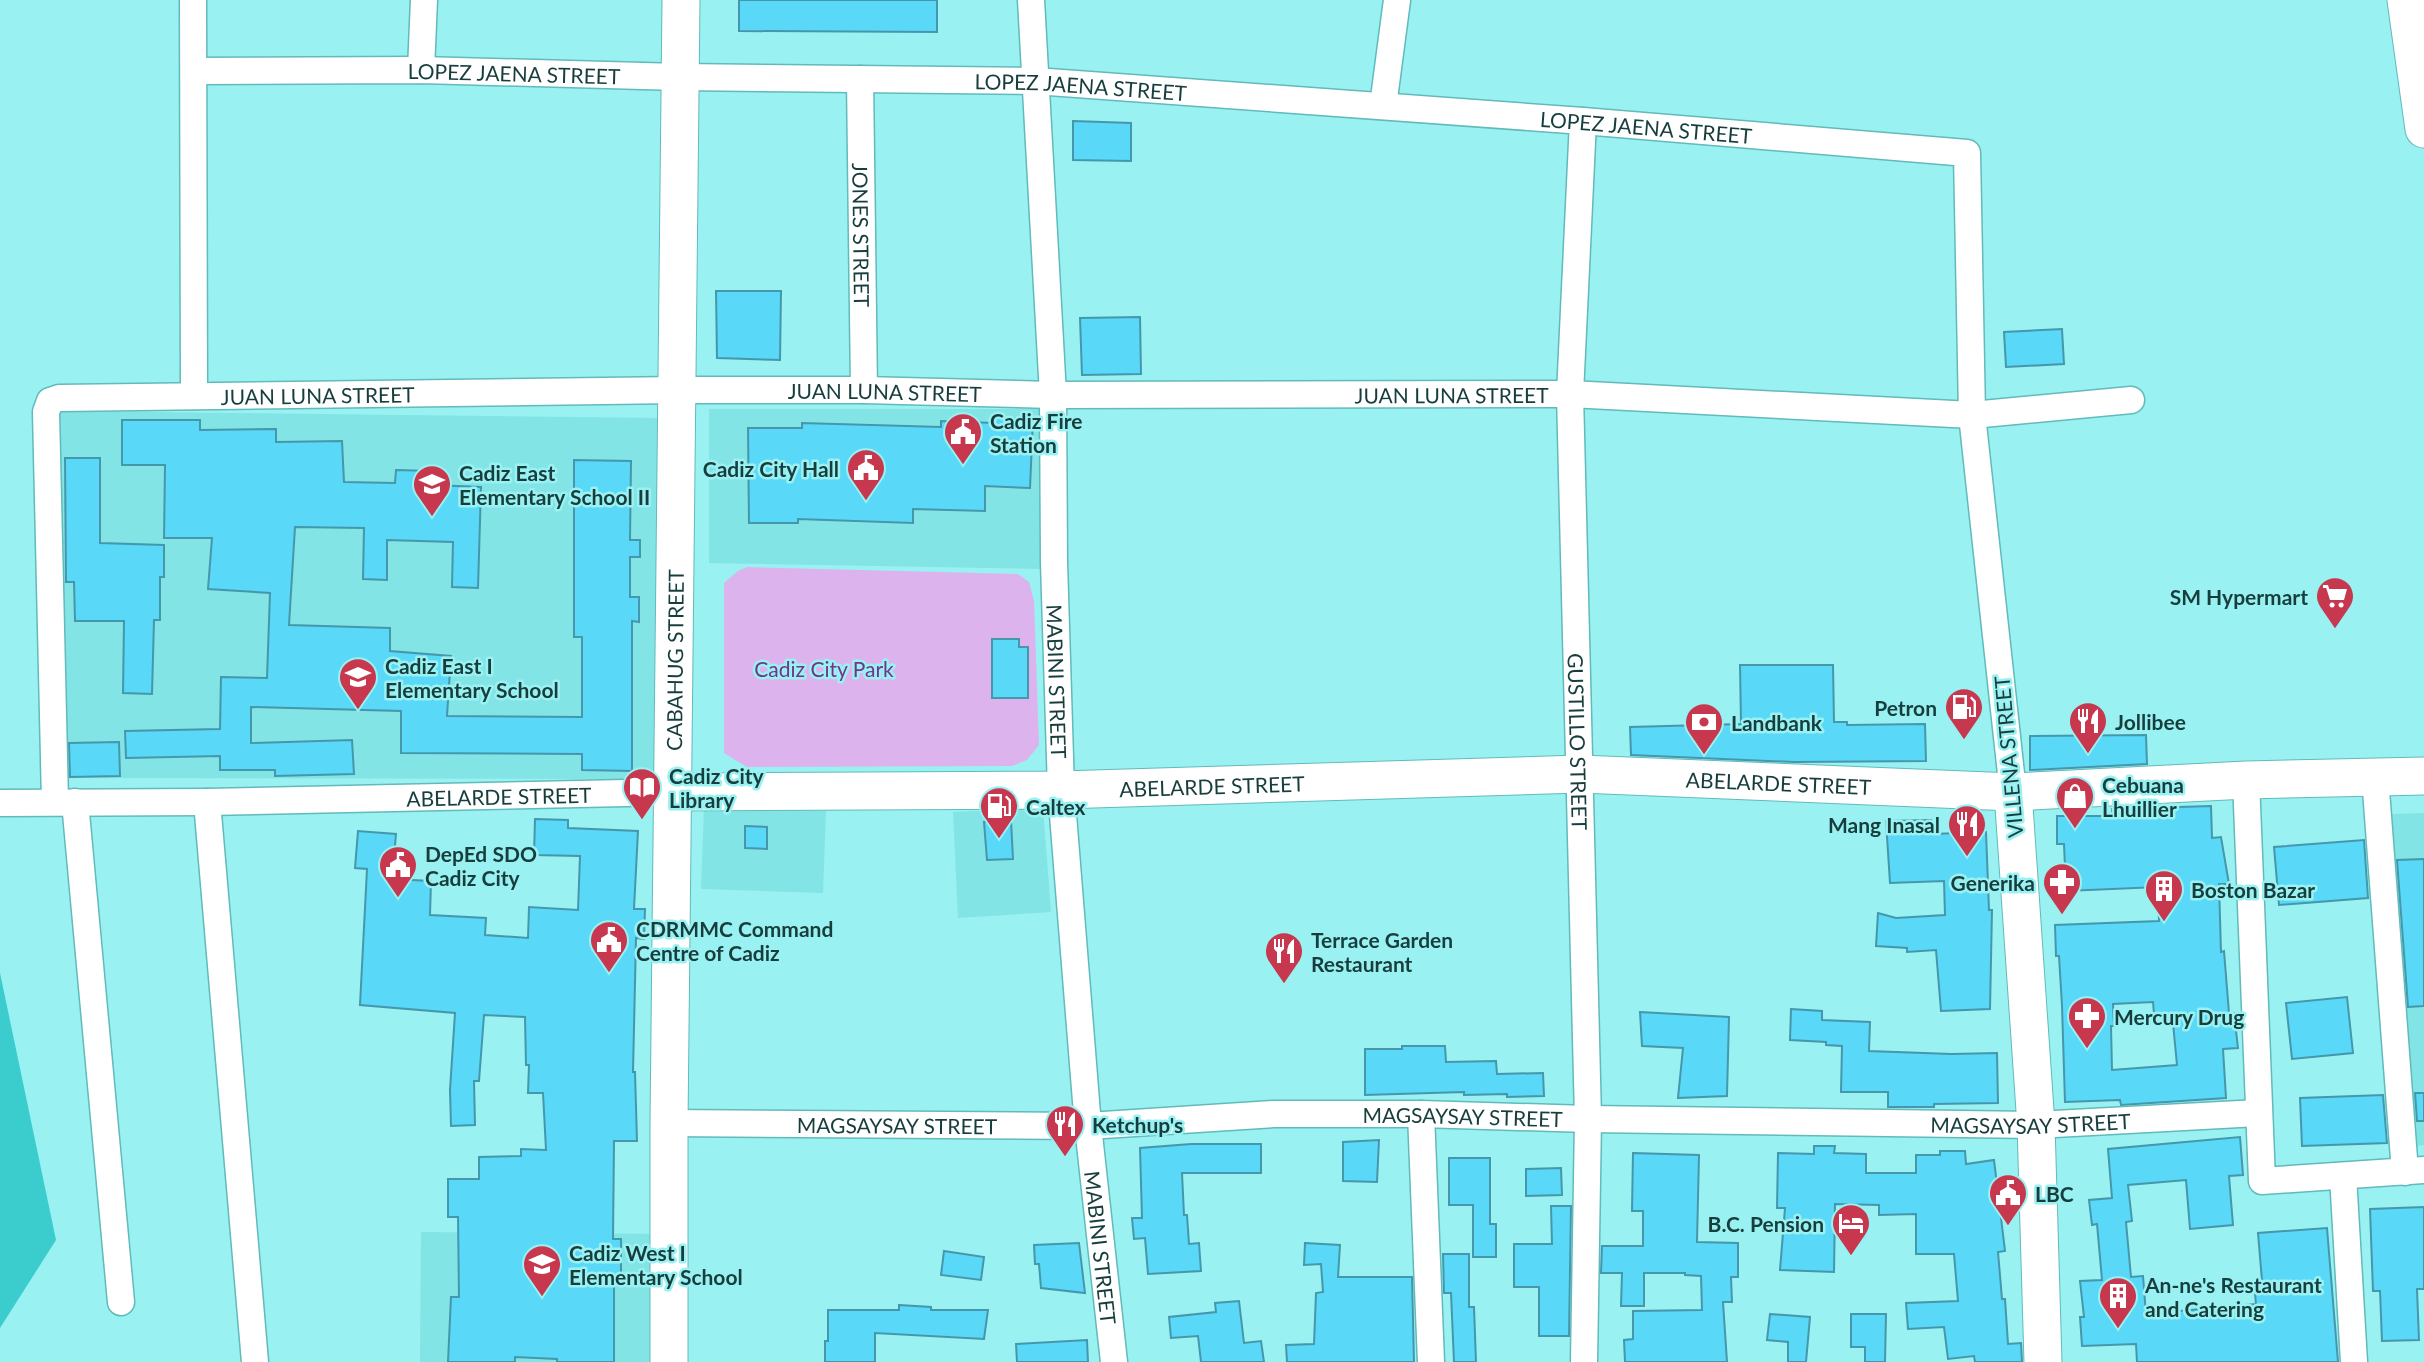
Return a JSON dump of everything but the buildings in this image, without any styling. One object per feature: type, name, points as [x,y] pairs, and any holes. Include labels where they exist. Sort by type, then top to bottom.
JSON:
[{"type":"street","points":[[193,0],[194,396]]},
{"type":"street","points":[[421,70],[424,0]]},
{"type":"street","name":"CABAHUG STREET","points":[[670,1362],[669,1123],[681,0]]},
{"type":"street","name":"MABINI STREET","points":[[1031,0],[1054,395],[1054,562],[1061,790],[1088,1126],[1114,1362]]},
{"type":"street","points":[[1383,106],[1397,0]]},
{"type":"street","points":[[2406,4],[2424,129]]},
{"type":"street","name":"LOPEZ JAENA STREET","points":[[194,71],[421,70],[679,77],[1035,81],[1583,121],[1967,153]]},
{"type":"street","name":"JONES STREET","points":[[860,79],[864,390]]},
{"type":"street","name":"GUSTILLO STREET","points":[[1583,121],[1570,394],[1588,1119],[1584,1362]]},
{"type":"street","name":"VILLENA STREET","points":[[1967,153],[1972,415],[2012,792],[2036,1125],[2043,1362]]},
{"type":"street","name":"JUAN LUNA STREET","points":[[65,802],[46,425],[46,411],[50,401],[59,398],[678,390],[864,390],[1054,395],[1570,394],[1972,415],[2132,400]]},
{"type":"street","name":"ABELARDE STREET","points":[[0,803],[208,802],[673,792],[1061,790],[1580,774],[2012,792],[2246,780],[2424,776]]},
{"type":"street","points":[[2246,780],[2262,1181],[2414,1171],[2375,777]]},
{"type":"street","points":[[65,802],[121,1302]]},
{"type":"street","points":[[208,802],[255,1362]]},
{"type":"street","name":"MAGSAYSAY STREET","points":[[669,1123],[1088,1126],[1274,1114],[1421,1114],[2036,1125],[2258,1113]]},
{"type":"street","points":[[1421,1114],[1431,1362]]},
{"type":"street","points":[[2343,1176],[2354,1362]]},
{"type":"shaded area","points":[[709,409],[1044,409],[1044,569],[709,563]]},
{"type":"shaded area","points":[[55,411],[660,418],[658,779],[59,778]]},
{"type":"shaded area","points":[[704,806],[826,811],[823,893],[701,889]]},
{"type":"shaded area","points":[[1043,808],[1051,912],[958,918],[953,812]]},
{"type":"shaded area","points":[[2424,813],[2424,1145],[2411,1146],[2391,814]]},
{"type":"shaded area","points":[[0,973],[56,1240],[0,1328]]},
{"type":"shaded area","name":"Cadiz West I Elementary School","points":[[421,1232],[663,1234],[663,1362],[420,1362]]},
{"type":"green space","name":"Cadiz City Park","points":[[747,567],[1018,574],[1029,582],[1034,601],[1039,745],[1027,760],[1012,766],[747,767],[724,753],[724,583]]},
{"type":"place","name":"Cadiz Fire Station","points":[[963,466]]},
{"type":"place","name":"Cadiz City Hall","points":[[866,502]]},
{"type":"place","name":"Cadiz East Elementary School II","points":[[432,518]]},
{"type":"place","name":"SM Hypermart","points":[[2335,630]]},
{"type":"place","name":"Cadiz East I Elementary School","points":[[358,711]]},
{"type":"place","name":"Petron","points":[[1964,741]]},
{"type":"place","name":"Jollibee","points":[[2088,755]]},
{"type":"place","name":"Landbank","points":[[1704,756]]},
{"type":"place","name":"Cadiz City Library","points":[[642,821]]},
{"type":"place","name":"Cebuana Lhuillier","points":[[2075,830]]},
{"type":"place","name":"Caltex","points":[[999,840]]},
{"type":"place","name":"Mang Inasal","points":[[1967,858]]},
{"type":"place","name":"DepEd SDO Cadiz City","points":[[398,899]]},
{"type":"place","name":"Generika","points":[[2062,916]]},
{"type":"place","name":"Boston Bazar","points":[[2164,923]]},
{"type":"place","name":"CDRMMC Command Centre of Cadiz","points":[[609,974]]},
{"type":"place","name":"Terrace Garden Restaurant","points":[[1284,985]]},
{"type":"place","name":"Mercury Drug","points":[[2087,1050]]},
{"type":"place","name":"Ketchup's","points":[[1065,1158]]},
{"type":"place","name":"LBC","points":[[2008,1227]]},
{"type":"place","name":"B.C. Pension","points":[[1851,1257]]},
{"type":"place","name":"Cadiz West I Elementary School","points":[[542,1298]]},
{"type":"place","name":"An-ne's Restaurant and Catering","points":[[2118,1330]]}]
